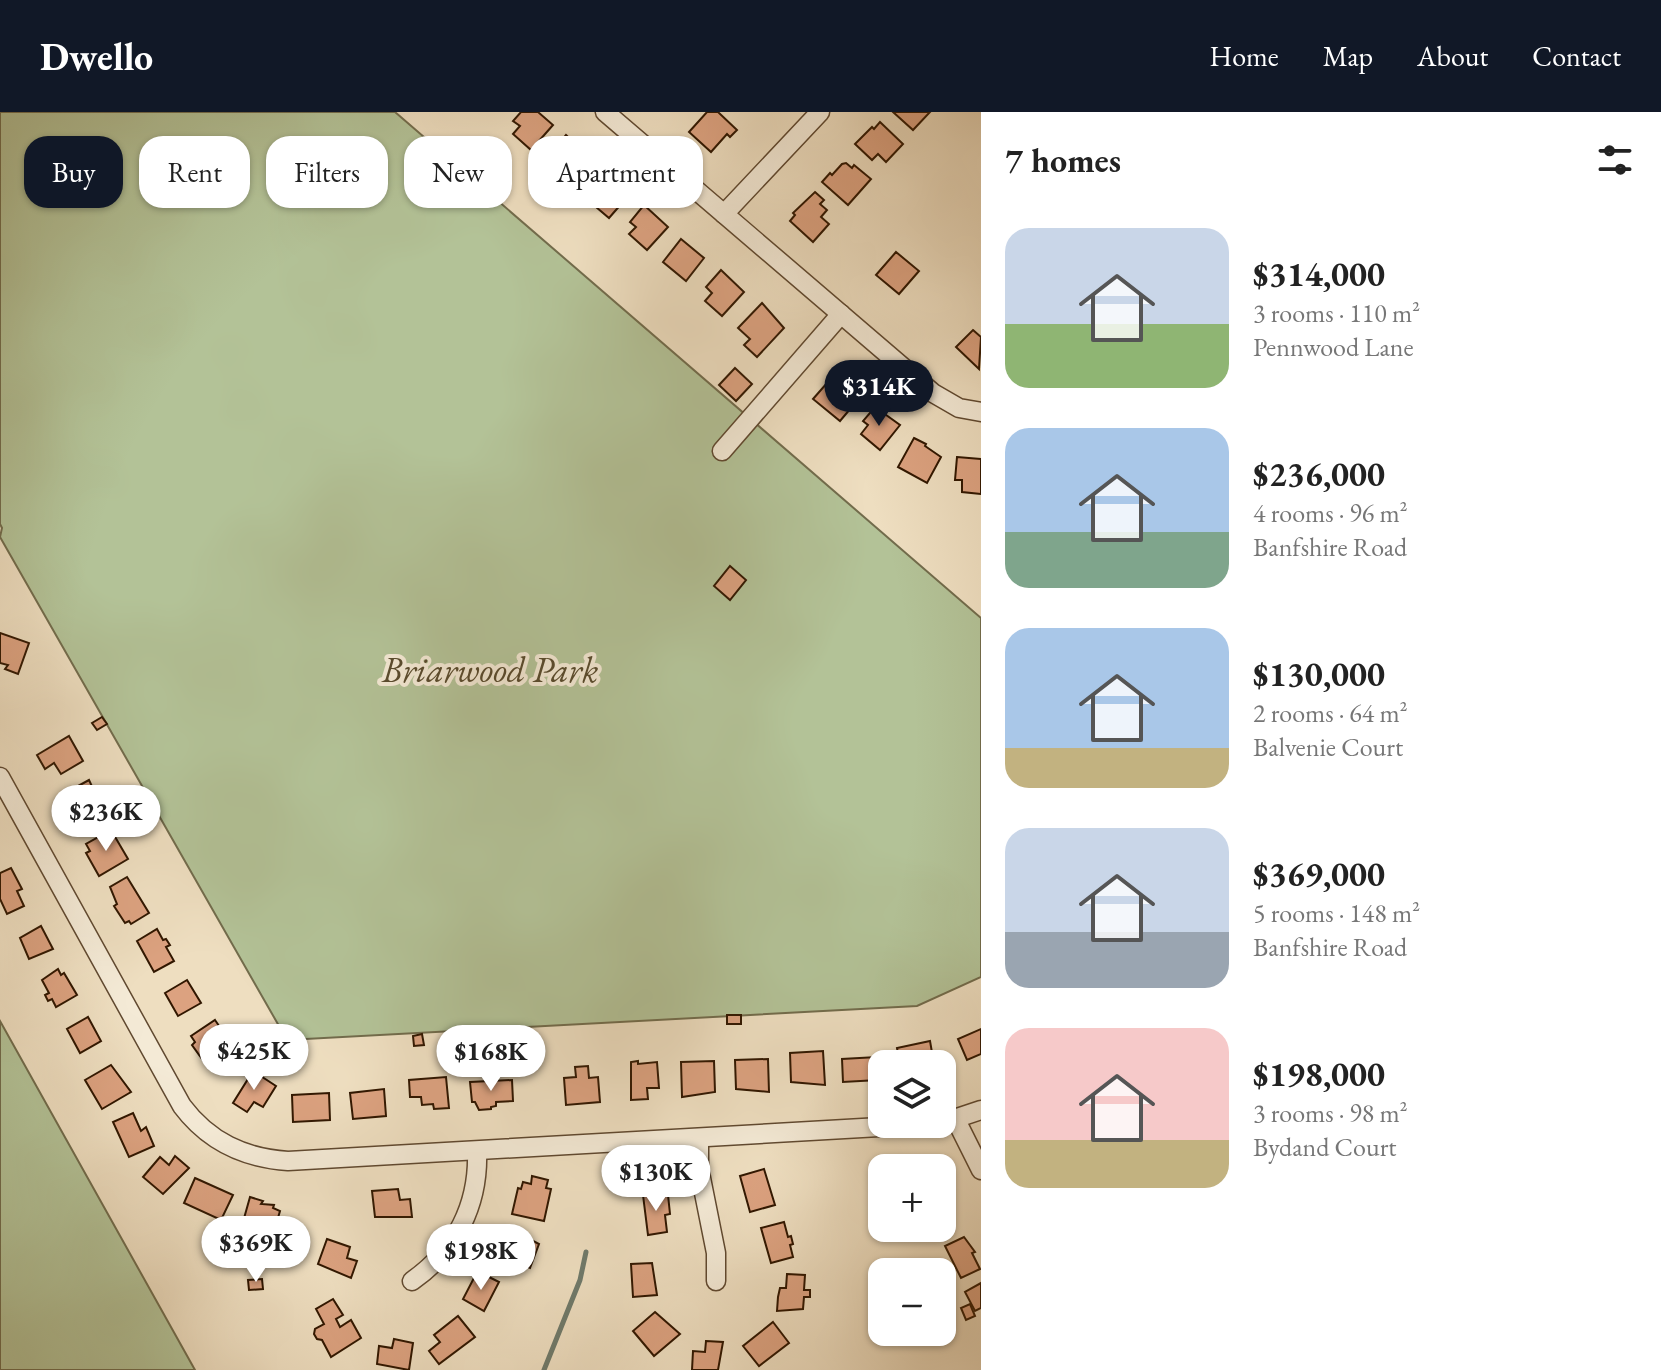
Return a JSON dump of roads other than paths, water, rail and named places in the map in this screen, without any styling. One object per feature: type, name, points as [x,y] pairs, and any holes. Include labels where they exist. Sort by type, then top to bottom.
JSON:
[{"type":"street","points":[[605,112],[933,393],[959,408],[981,412]]},
{"type":"street","points":[[724,214],[820,112]]},
{"type":"street","points":[[722,451],[841,314]]},
{"type":"street","points":[[0,777],[182,1106],[210,1136],[247,1155],[288,1161],[868,1128]]},
{"type":"street","points":[[956,1119],[981,1110]]},
{"type":"street","points":[[956,1132],[981,1170]]},
{"type":"street","points":[[699,1138],[699,1168],[716,1253],[716,1281]]},
{"type":"street","points":[[412,1281],[435,1264],[465,1220],[472,1201],[477,1151]]},
{"type":"waterway","points":[[544,1370],[580,1280],[586,1252]]},
{"type":"park label","name":"Briarwood Park","points":[[490,669]]}]
